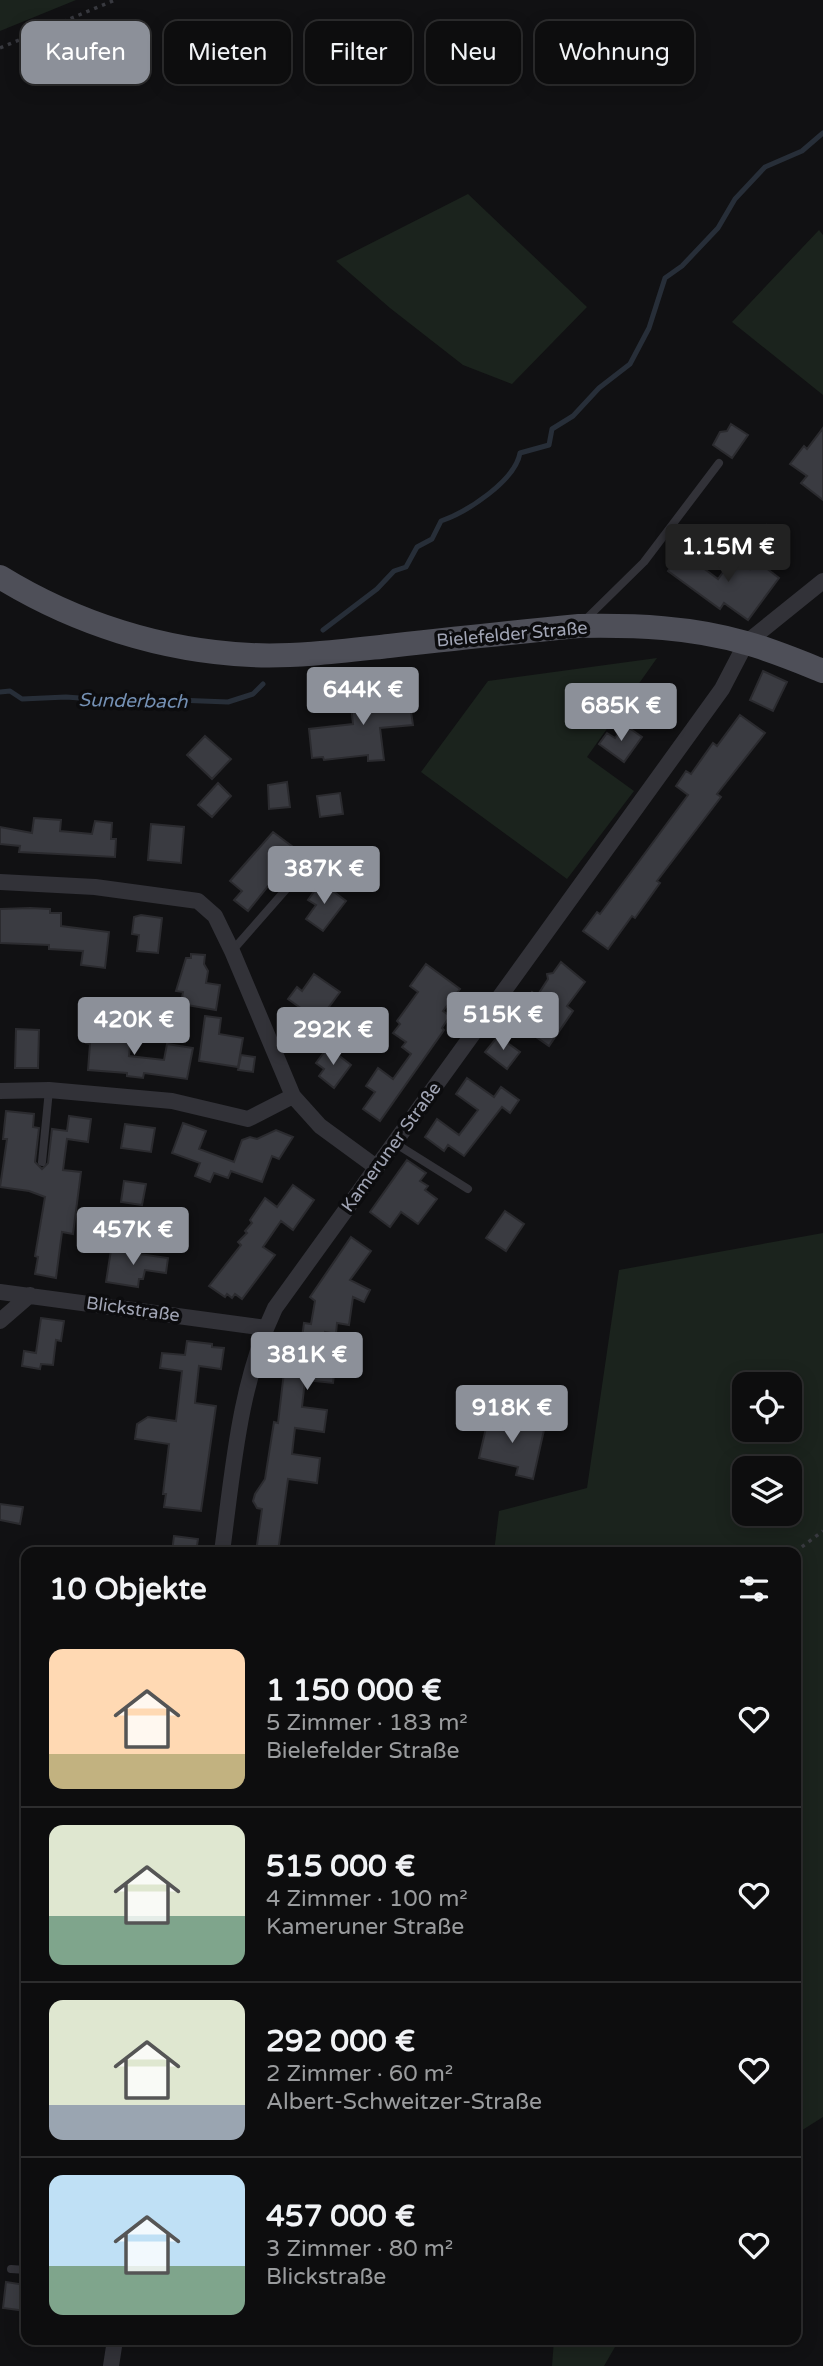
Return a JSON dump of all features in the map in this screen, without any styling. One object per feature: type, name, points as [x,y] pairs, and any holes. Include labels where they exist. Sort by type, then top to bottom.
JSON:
[{"type":"main road","name":"Bielefelder Straße","points":[[0,577],[54,607],[109,628],[173,645],[250,655],[324,653],[579,626],[665,628],[747,643],[823,671]]},
{"type":"street","points":[[747,643],[823,582]]},
{"type":"street","name":"Kameruner Straße","points":[[223,1547],[243,1409],[266,1328],[275,1308],[723,690],[747,643]]},
{"type":"street","points":[[0,882],[95,887],[198,901],[215,916],[293,1096],[320,1126],[376,1167]]},
{"type":"street","points":[[0,1091],[49,1090],[172,1101],[248,1119],[293,1096]]},
{"type":"street","name":"Blickstraße","points":[[0,1292],[266,1328]]},
{"type":"street","points":[[0,1321],[30,1295]]},
{"type":"street","points":[[111,2366],[113,2345]]},
{"type":"lane","points":[[579,626],[643,562],[719,463]]},
{"type":"lane","points":[[232,951],[318,853]]},
{"type":"lane","points":[[42,1162],[49,1090]]},
{"type":"lane","points":[[393,1142],[468,1189]]},
{"type":"lane","points":[[11,2269],[21,2270]]},
{"type":"path","points":[[0,48],[115,0]]},
{"type":"path","points":[[801,1548],[823,1531]]},
{"type":"shaded area","points":[[0,0],[76,0],[21,21],[0,31]]},
{"type":"shaded area","points":[[468,194],[587,307],[512,384],[463,365],[390,308],[336,261]]},
{"type":"shaded area","points":[[819,230],[823,235],[823,395],[732,322]]},
{"type":"shaded area","points":[[657,658],[587,757],[634,791],[567,879],[421,772],[488,681]]},
{"type":"shaded area","points":[[823,1233],[823,2117],[801,2131],[801,1547],[495,1547],[499,1511],[587,1488],[619,1270]]},
{"type":"shaded area","points":[[554,2345],[616,2345],[604,2366],[552,2366]]},
{"type":"building","points":[[731,424],[748,435],[732,458],[713,445],[720,432],[727,431]]},
{"type":"building","points":[[823,428],[823,500],[801,483],[807,476],[790,464],[804,446],[807,449]]},
{"type":"building","points":[[767,525],[778,533],[768,546],[758,539]]},
{"type":"building","points":[[682,552],[718,579],[734,557],[750,569],[756,560],[779,578],[748,620],[724,603],[720,609],[668,571]]},
{"type":"building","points":[[763,671],[787,682],[773,711],[750,700]]},
{"type":"building","points":[[404,689],[405,699],[409,698],[413,725],[380,728],[384,760],[368,761],[368,755],[324,760],[323,757],[312,758],[309,729],[353,724],[350,695]]},
{"type":"building","points":[[740,715],[765,733],[717,794],[721,797],[657,881],[660,883],[635,918],[632,916],[608,949],[583,931],[597,912],[600,914],[688,795],[676,786],[686,771],[691,774],[713,743],[717,746]]},
{"type":"building","points":[[625,725],[642,737],[624,762],[599,744],[607,733],[615,738]]},
{"type":"building","points":[[205,736],[231,759],[212,779],[187,755]]},
{"type":"building","points":[[287,782],[290,807],[269,809],[268,785]]},
{"type":"building","points":[[218,783],[231,796],[212,817],[198,805]]},
{"type":"building","points":[[340,793],[343,814],[320,817],[317,796]]},
{"type":"building","points":[[34,818],[61,820],[60,831],[92,834],[95,821],[112,823],[111,839],[116,839],[115,857],[19,852],[20,846],[0,844],[0,827],[32,833]]},
{"type":"building","points":[[151,824],[184,827],[181,863],[148,860]]},
{"type":"building","points":[[273,832],[297,850],[248,911],[234,900],[242,891],[230,881]]},
{"type":"building","points":[[321,882],[346,901],[323,931],[306,919],[316,905],[308,900]]},
{"type":"building","points":[[0,909],[50,909],[50,913],[61,913],[61,926],[109,932],[105,968],[81,965],[83,951],[49,949],[49,945],[0,943]]},
{"type":"building","points":[[141,915],[162,918],[158,953],[137,951],[139,935],[132,934],[134,917]]},
{"type":"building","points":[[191,954],[205,955],[204,964],[208,971],[206,983],[220,985],[216,1010],[181,1004],[183,992],[176,991],[186,958],[191,958]]},
{"type":"building","points":[[561,962],[585,982],[567,1006],[573,1011],[549,1046],[529,1032],[533,1026],[517,1014],[532,992],[537,996],[548,979],[547,974],[553,973]]},
{"type":"building","points":[[426,964],[460,989],[443,1011],[450,1016],[442,1028],[444,1030],[380,1121],[363,1109],[375,1092],[366,1086],[378,1068],[393,1079],[411,1054],[402,1047],[406,1042],[393,1033],[400,1024],[397,1021],[418,992],[410,986]]},
{"type":"building","points":[[314,974],[340,992],[320,1019],[328,1024],[318,1037],[305,1028],[313,1017],[288,999],[297,987],[302,991]]},
{"type":"building","points":[[205,1016],[221,1018],[219,1034],[243,1038],[238,1067],[199,1061]]},
{"type":"building","points":[[16,1029],[39,1030],[38,1068],[15,1068]]},
{"type":"building","points":[[87,1030],[131,1035],[129,1056],[164,1060],[167,1044],[193,1048],[187,1079],[144,1073],[143,1078],[127,1076],[127,1073],[88,1070],[90,1044],[86,1043]]},
{"type":"building","points":[[498,1036],[520,1052],[507,1069],[485,1052]]},
{"type":"building","points":[[328,1047],[351,1065],[334,1088],[319,1076],[324,1069],[316,1063]]},
{"type":"building","points":[[241,1055],[255,1057],[253,1072],[238,1070]]},
{"type":"building","points":[[467,1078],[494,1097],[501,1087],[519,1100],[510,1113],[502,1107],[464,1156],[448,1145],[444,1151],[425,1137],[437,1119],[459,1135],[478,1110],[456,1094]]},
{"type":"building","points":[[6,1111],[34,1114],[33,1127],[39,1128],[35,1162],[42,1169],[48,1163],[52,1129],[67,1131],[69,1116],[91,1119],[88,1142],[67,1139],[63,1170],[81,1172],[73,1234],[62,1232],[56,1278],[35,1274],[38,1257],[35,1256],[45,1197],[29,1191],[0,1187],[7,1139],[3,1139]]},
{"type":"building","points":[[183,1123],[206,1131],[199,1149],[234,1162],[242,1140],[250,1137],[257,1139],[276,1130],[293,1137],[279,1159],[272,1156],[262,1182],[231,1171],[228,1178],[214,1173],[210,1182],[195,1176],[200,1163],[172,1153]]},
{"type":"building","points":[[125,1124],[155,1128],[151,1152],[121,1148]]},
{"type":"building","points":[[407,1160],[426,1173],[420,1181],[428,1186],[425,1190],[437,1199],[418,1224],[401,1212],[390,1227],[370,1212]]},
{"type":"building","points":[[124,1181],[146,1184],[142,1205],[121,1202]]},
{"type":"building","points":[[293,1185],[314,1200],[293,1230],[281,1221],[263,1247],[275,1255],[242,1299],[235,1294],[232,1298],[227,1294],[225,1297],[209,1286],[241,1245],[238,1242],[247,1233],[245,1231],[252,1223],[250,1220],[265,1198],[277,1207]]},
{"type":"building","points":[[505,1211],[524,1224],[506,1251],[486,1238]]},
{"type":"building","points":[[351,1237],[371,1251],[350,1280],[370,1290],[364,1302],[353,1297],[349,1325],[337,1323],[336,1334],[325,1332],[322,1358],[336,1360],[333,1383],[305,1380],[302,1407],[327,1410],[324,1432],[295,1428],[292,1454],[320,1458],[317,1483],[288,1479],[279,1547],[257,1547],[262,1509],[257,1508],[253,1501],[265,1479],[274,1422],[278,1423],[284,1372],[297,1374],[304,1323],[311,1324],[315,1301],[310,1297]]},
{"type":"building","points":[[111,1250],[168,1258],[166,1273],[145,1270],[143,1279],[139,1279],[138,1287],[106,1282]]},
{"type":"building","points":[[41,1318],[64,1321],[61,1341],[56,1340],[53,1365],[41,1364],[40,1369],[22,1366],[24,1351],[36,1353]]},
{"type":"building","points":[[187,1341],[224,1348],[221,1369],[199,1366],[195,1403],[216,1406],[201,1511],[164,1507],[169,1444],[135,1439],[137,1424],[148,1417],[176,1421],[182,1371],[160,1368],[162,1353],[185,1355]]},
{"type":"building","points":[[489,1415],[544,1430],[533,1479],[516,1475],[518,1467],[479,1458]]},
{"type":"building","points":[[0,1504],[23,1507],[20,1524],[0,1520]]},
{"type":"building","points":[[174,1536],[198,1539],[197,1547],[173,1547]]},
{"type":"building","points":[[6,2282],[21,2284],[21,2310],[3,2308]]},
{"type":"waterway","name":"Sunderbach","points":[[323,630],[377,589],[394,571],[406,567],[417,547],[432,539],[441,521],[464,511],[500,484],[516,464],[520,453],[549,445],[552,429],[573,416],[599,388],[630,364],[649,328],[665,278],[682,266],[718,228],[735,199],[765,167],[802,151],[823,133]]},
{"type":"waterway","name":"Sunderbach","points":[[0,692],[10,691],[22,699],[66,697],[134,702],[151,699],[228,702],[253,694],[263,684]]}]
